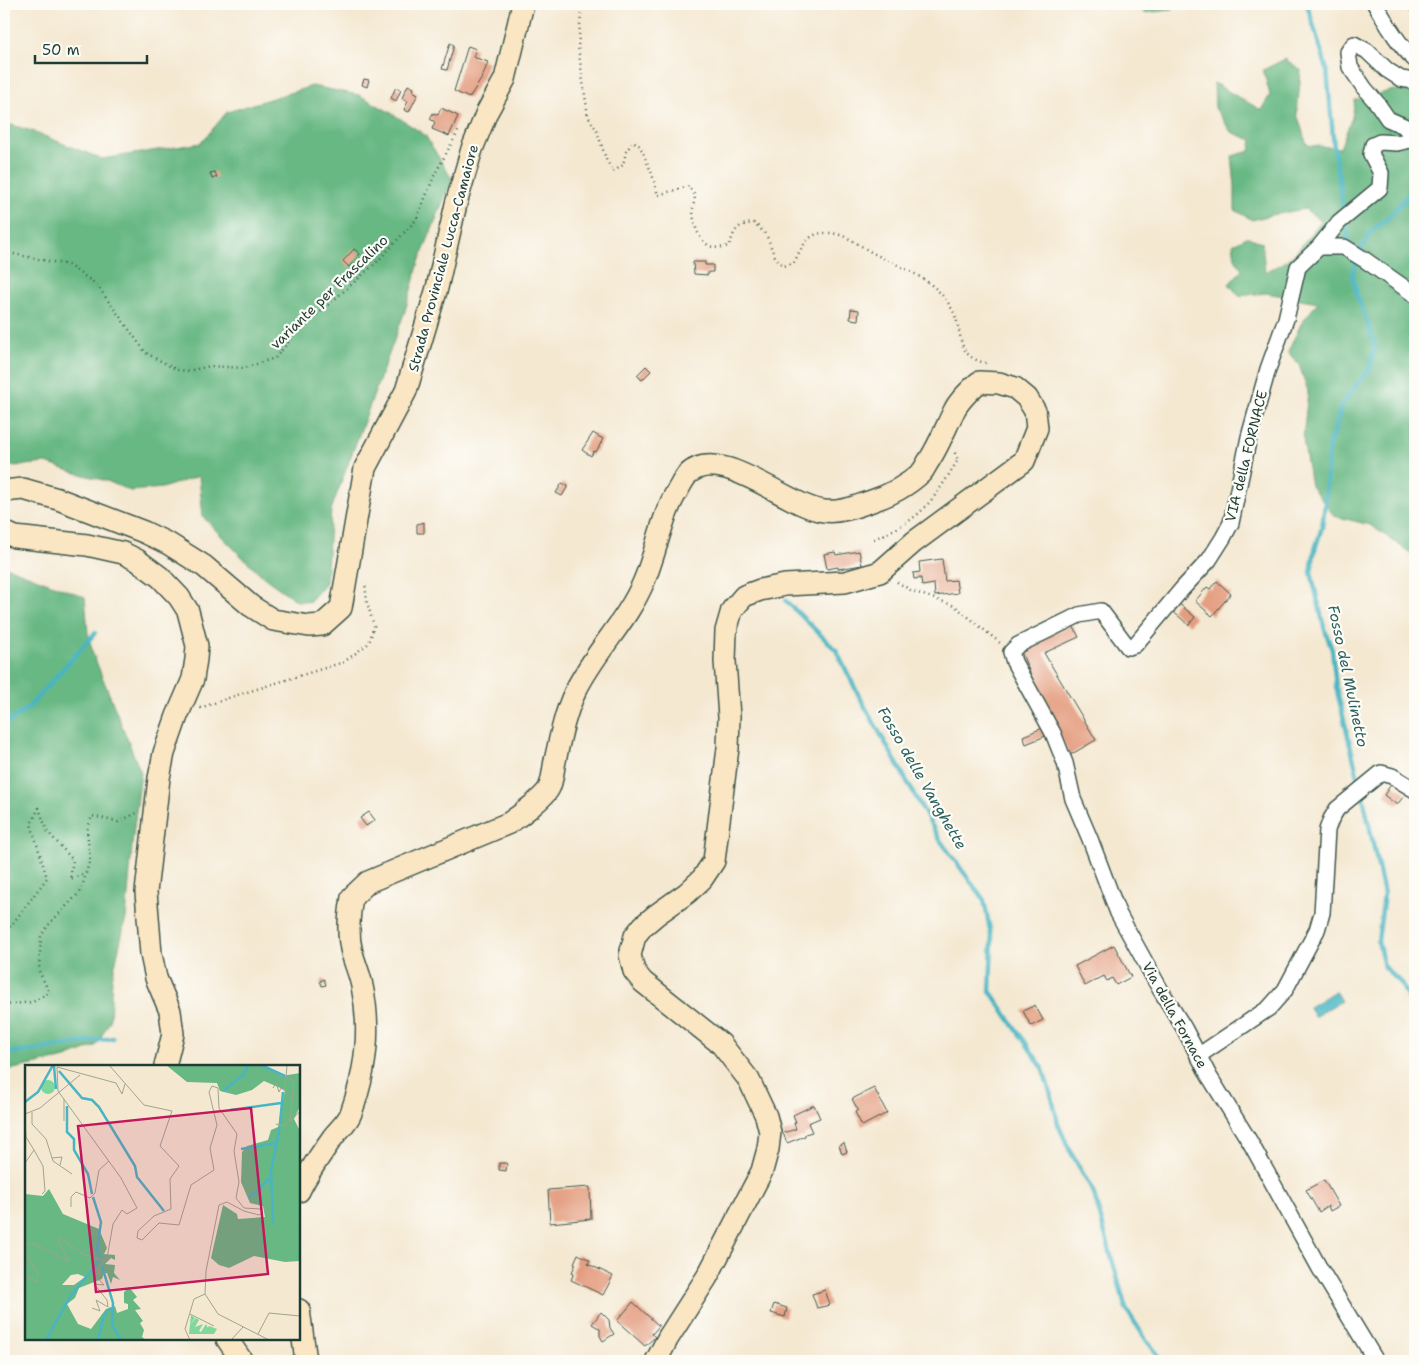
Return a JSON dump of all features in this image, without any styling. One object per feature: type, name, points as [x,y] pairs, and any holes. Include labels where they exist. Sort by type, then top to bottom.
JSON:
[{"type":"main road","name":"Strada Provinciale Lucca-Camaiore","points":[[4,491],[24,489],[58,499],[144,532],[169,544],[204,566],[252,606],[273,620],[310,626],[322,625],[340,608],[365,468],[406,391],[438,288],[461,186],[472,150],[487,112],[505,79],[524,4]]},
{"type":"main road","points":[[300,1190],[304,1180],[334,1135],[350,1116],[363,1076],[367,1028],[362,986],[352,952],[348,925],[352,896],[368,882],[509,823],[527,810],[549,788],[564,724],[575,692],[594,659],[633,605],[644,581],[665,517],[674,496],[687,476],[698,467],[710,465],[727,468],[745,475],[798,503],[824,511],[847,510],[901,488],[922,471],[943,436],[955,409],[968,392],[979,382],[999,383],[1015,388],[1027,398],[1035,411],[1037,428],[1024,461],[914,542],[880,572],[846,582],[785,585],[760,590],[744,596],[732,610],[726,631],[725,661],[728,748],[714,861],[702,879],[687,893],[643,926],[635,936],[630,955],[634,971],[643,982],[721,1044],[749,1080],[766,1116],[770,1132],[762,1171],[707,1277],[668,1338],[656,1361]]},
{"type":"main road","points":[[4,532],[15,537],[87,545],[123,553],[137,560],[160,577],[179,596],[188,611],[197,646],[196,659],[193,679],[164,753],[159,778],[146,892],[151,954],[156,978],[170,1011],[173,1034],[165,1065]]},
{"type":"main road","points":[[300,1317],[306,1361]]},
{"type":"main road","points":[[228,1340],[242,1361]]},
{"type":"street","points":[[1375,4],[1390,30],[1406,52],[1415,60]]},
{"type":"street","name":"VIA della FORNACE","points":[[1011,652],[1018,645],[1079,615],[1101,612],[1128,647],[1135,644],[1209,560],[1224,538],[1231,523],[1249,437],[1268,369],[1286,319],[1298,267],[1345,217],[1380,188],[1381,173],[1371,154],[1373,145],[1380,142],[1397,143],[1410,140],[1410,132],[1404,126],[1388,119],[1365,89],[1350,67],[1348,52],[1354,44],[1367,51],[1387,70],[1401,79],[1414,81],[1415,79]]},
{"type":"street","points":[[1319,246],[1344,247],[1415,294]]},
{"type":"street","name":"Via della Fornace","points":[[1011,652],[1014,662],[1053,733],[1066,763],[1073,799],[1118,912],[1209,1076],[1250,1142],[1319,1267],[1376,1361]]},
{"type":"street","points":[[1198,1056],[1268,1008],[1285,990],[1317,930],[1322,913],[1327,830],[1337,810],[1381,773],[1392,776],[1415,790]]},
{"type":"path","points":[[582,4],[578,47],[588,116],[598,131],[606,159],[614,172],[624,165],[626,152],[633,141],[640,146],[652,174],[658,195],[689,186],[695,196],[693,208],[695,226],[700,238],[710,247],[721,249],[730,245],[738,226],[755,223],[766,236],[777,261],[784,266],[794,263],[808,239],[817,234],[831,233],[844,236],[928,282],[942,295],[954,314],[964,349],[973,360],[992,364]]},
{"type":"path","name":"variante per Frascalino","points":[[4,252],[68,265],[82,274],[96,284],[146,353],[177,370],[188,371],[210,366],[244,368],[275,358],[297,332],[376,263],[416,220],[434,174],[460,126]]},
{"type":"path","points":[[880,572],[912,591],[955,606],[1011,652]]},
{"type":"path","points":[[4,1005],[33,1002],[49,992],[39,971],[41,936],[50,923],[81,891],[90,859],[87,831],[92,816],[118,822],[156,804]]},
{"type":"path","points":[[4,935],[47,878],[31,824],[39,808],[47,831],[73,860],[70,879],[86,873]]},
{"type":"path","points":[[4,872],[8,878],[4,887]]},
{"type":"green space","points":[[1139,4],[1175,4],[1171,10],[1144,13]]},
{"type":"green space","points":[[1285,59],[1301,70],[1297,114],[1307,145],[1340,148],[1352,117],[1355,100],[1394,90],[1415,92],[1415,556],[1370,525],[1334,516],[1311,486],[1303,439],[1308,391],[1299,365],[1288,352],[1301,324],[1318,302],[1266,293],[1239,296],[1229,284],[1242,270],[1235,258],[1233,244],[1247,237],[1262,242],[1265,272],[1294,255],[1321,221],[1305,209],[1252,220],[1235,210],[1232,156],[1250,151],[1252,140],[1231,132],[1215,108],[1214,83],[1261,110],[1270,95],[1263,70]]},
{"type":"green space","points":[[312,86],[359,95],[425,135],[452,179],[419,262],[405,311],[331,510],[326,583],[309,602],[297,601],[266,579],[203,517],[199,476],[162,488],[130,491],[107,481],[46,463],[4,467],[4,123],[29,130],[102,159],[201,143],[227,112]]},
{"type":"green space","points":[[4,566],[85,597],[88,633],[93,654],[141,773],[133,835],[126,918],[112,978],[110,1021],[96,1046],[66,1058],[25,1065],[25,1067],[4,1071]]},
{"type":"water","points":[[1335,991],[1341,1001],[1314,1017],[1309,1007]]},
{"type":"building","points":[[1412,4],[1415,4],[1415,13],[1409,10]]},
{"type":"building","points":[[450,43],[454,45],[447,70],[442,69]]},
{"type":"building","points":[[468,46],[476,49],[473,57],[488,62],[482,78],[469,98],[454,91]]},
{"type":"building","points":[[364,79],[369,80],[367,87],[362,85]]},
{"type":"building","points":[[408,85],[414,88],[413,91],[418,94],[409,112],[404,110],[408,101],[402,98]]},
{"type":"building","points":[[396,87],[401,90],[396,101],[391,98]]},
{"type":"building","points":[[441,108],[458,116],[449,136],[432,129],[435,122],[430,119],[433,113],[438,115]]},
{"type":"building","points":[[215,172],[217,177],[212,179],[210,173]]},
{"type":"building","points":[[354,249],[360,254],[349,267],[343,261]]},
{"type":"building","points":[[693,262],[705,262],[705,265],[713,265],[713,272],[708,272],[708,275],[694,274]]},
{"type":"building","points":[[851,309],[859,310],[858,320],[850,319]]},
{"type":"building","points":[[646,366],[651,371],[642,380],[637,375]]},
{"type":"building","points":[[593,433],[603,439],[596,452],[594,451],[591,456],[582,450]]},
{"type":"building","points":[[562,483],[568,486],[562,496],[556,493]]},
{"type":"building","points":[[424,522],[424,533],[417,533],[417,524]]},
{"type":"building","points":[[859,551],[862,565],[827,569],[824,554],[835,552],[836,555]]},
{"type":"building","points":[[942,559],[945,581],[956,580],[958,593],[935,596],[934,584],[922,586],[921,578],[914,579],[913,573],[920,572],[919,562]]},
{"type":"building","points":[[1217,581],[1231,594],[1212,616],[1195,601],[1207,587],[1210,589]]},
{"type":"building","points":[[1177,602],[1195,617],[1189,625],[1171,610]]},
{"type":"building","points":[[1072,624],[1079,637],[1044,653],[1096,740],[1070,755],[1043,704],[1020,649]]},
{"type":"building","points":[[1045,727],[1048,735],[1026,744],[1023,736]]},
{"type":"building","points":[[1392,783],[1406,793],[1397,805],[1384,795]]},
{"type":"building","points":[[369,812],[375,820],[366,826],[360,818]]},
{"type":"building","points":[[1114,945],[1131,977],[1116,985],[1112,978],[1107,981],[1104,976],[1085,986],[1075,966]]},
{"type":"building","points":[[324,979],[326,985],[322,986],[320,981]]},
{"type":"building","points":[[1035,1005],[1043,1020],[1031,1026],[1023,1011]]},
{"type":"building","points":[[874,1088],[887,1113],[862,1126],[855,1112],[858,1110],[852,1099]]},
{"type":"building","points":[[814,1105],[820,1118],[808,1123],[812,1132],[787,1143],[783,1133],[796,1129],[793,1115]]},
{"type":"building","points":[[844,1143],[847,1152],[842,1154],[839,1145]]},
{"type":"building","points":[[499,1163],[507,1163],[506,1171],[499,1170]]},
{"type":"building","points":[[1324,1180],[1339,1206],[1330,1211],[1328,1206],[1319,1212],[1306,1190]]},
{"type":"building","points":[[590,1187],[591,1219],[550,1223],[548,1190]]},
{"type":"building","points":[[578,1254],[590,1260],[588,1264],[613,1276],[603,1295],[571,1280],[576,1264],[574,1263]]},
{"type":"building","points":[[825,1290],[830,1305],[817,1308],[812,1294]]},
{"type":"building","points":[[633,1302],[659,1326],[652,1334],[655,1337],[645,1346],[617,1321]]},
{"type":"building","points":[[774,1304],[787,1308],[785,1317],[771,1313]]},
{"type":"building","points":[[601,1312],[609,1320],[610,1328],[614,1334],[603,1341],[600,1336],[600,1329],[592,1324]]},
{"type":"waterway","points":[[1307,4],[1327,70],[1334,148],[1344,213]]},
{"type":"waterway","name":"Fosso del Mulinetto","points":[[1360,252],[1370,233],[1389,217],[1415,187]]},
{"type":"waterway","points":[[1345,221],[1350,245]]},
{"type":"waterway","name":"Fosso del Mulinetto","points":[[1357,259],[1352,275],[1358,299],[1375,346],[1370,368],[1341,405],[1336,428],[1329,444],[1322,527],[1315,549],[1311,572],[1324,627],[1332,650],[1336,687],[1360,785]]},
{"type":"waterway","name":"Fosso delle Vanghette","points":[[786,601],[836,650],[859,696],[940,840],[984,900],[992,940],[990,991],[1042,1067],[1058,1124],[1070,1151],[1093,1191],[1126,1309],[1163,1361]]},
{"type":"waterway","points":[[4,725],[28,708],[95,633]]},
{"type":"waterway","name":"Fosso del Mulinetto","points":[[1362,792],[1384,894],[1378,941],[1384,967],[1401,983],[1415,1014]]},
{"type":"waterway","points":[[4,1053],[113,1038]]}]
